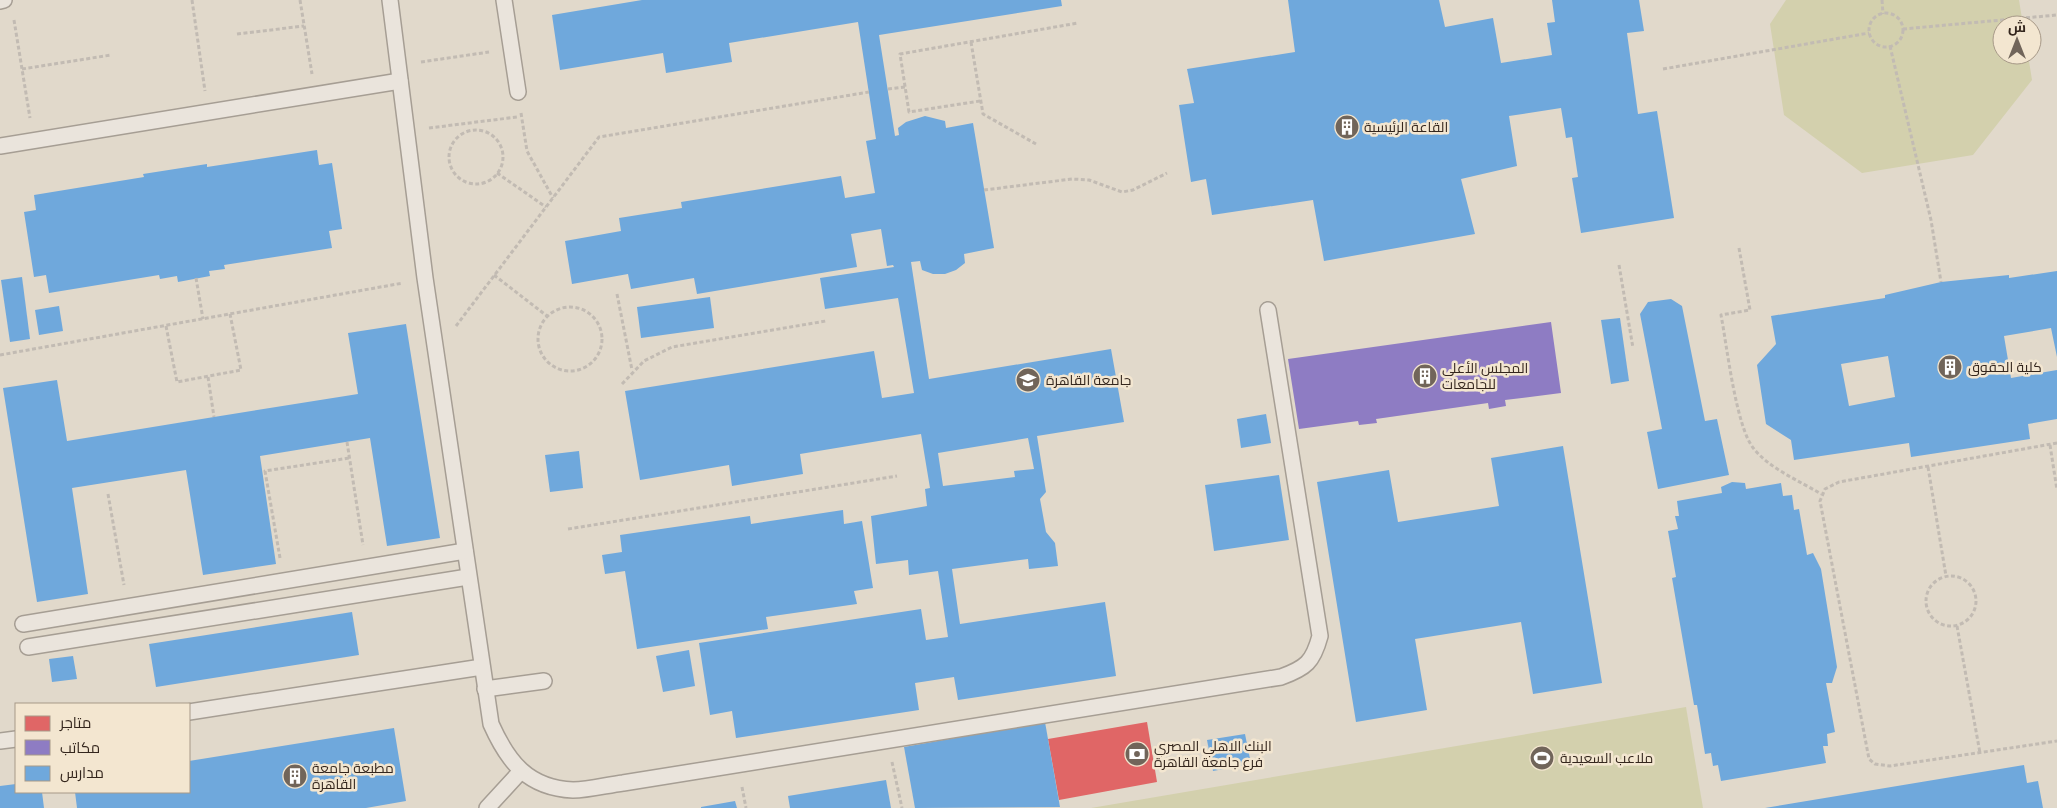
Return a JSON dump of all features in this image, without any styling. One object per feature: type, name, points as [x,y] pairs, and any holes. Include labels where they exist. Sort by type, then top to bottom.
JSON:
[{"type":"lane","points":[[390,0],[436,352],[491,724],[502,750],[521,771],[546,785],[574,790],[1281,677],[1300,670],[1314,656],[1320,636],[1268,310]]},
{"type":"lane","points":[[504,0],[518,92]]},
{"type":"lane","points":[[0,1],[9,5]]},
{"type":"lane","points":[[0,146],[400,81]]},
{"type":"lane","points":[[23,624],[465,551]]},
{"type":"lane","points":[[28,647],[468,577]]},
{"type":"lane","points":[[190,712],[482,667]]},
{"type":"lane","points":[[485,689],[544,681]]},
{"type":"lane","points":[[0,741],[15,739]]},
{"type":"lane","points":[[487,808],[521,771]]},
{"type":"path","points":[[192,0],[209,112]]},
{"type":"path","points":[[300,0],[315,95]]},
{"type":"path","points":[[1882,0],[1883,14]]},
{"type":"path","points":[[9,5],[34,141]]},
{"type":"path","points":[[1883,14],[1896,17],[1903,29],[1900,40],[1890,46],[1876,44],[1869,33],[1872,20],[1883,14]]},
{"type":"path","points":[[1903,29],[2057,15]]},
{"type":"path","points":[[980,101],[909,112],[900,54],[1078,23]]},
{"type":"path","points":[[238,34],[304,26]]},
{"type":"path","points":[[1663,69],[1869,33]]},
{"type":"path","points":[[971,42],[983,114],[1036,144]]},
{"type":"path","points":[[1890,46],[1931,220],[1941,282]]},
{"type":"path","points":[[398,65],[512,49]]},
{"type":"path","points":[[22,68],[111,55]]},
{"type":"path","points":[[888,89],[905,87]]},
{"type":"path","points":[[518,92],[527,151],[553,198]]},
{"type":"path","points":[[436,352],[599,137],[869,92]]},
{"type":"path","points":[[406,130],[522,116]]},
{"type":"path","points":[[472,130],[483,131],[492,136],[499,143],[503,153],[502,164],[497,173],[489,180],[479,183],[469,183],[459,178],[452,170],[449,160],[454,140],[472,130]]},
{"type":"path","points":[[497,173],[546,207]]},
{"type":"path","points":[[984,190],[1072,179],[1089,180],[1122,192],[1133,190],[1167,173]]},
{"type":"path","points":[[1739,248],[1750,310],[1721,315],[1742,429],[1754,449],[1762,457],[1821,494]]},
{"type":"path","points":[[1619,265],[1633,348]]},
{"type":"path","points":[[494,275],[547,316]]},
{"type":"path","points":[[196,278],[202,319]]},
{"type":"path","points":[[0,355],[426,278]]},
{"type":"path","points":[[617,294],[632,371]]},
{"type":"path","points":[[567,306],[579,307],[589,312],[597,321],[602,337],[600,353],[593,362],[583,369],[572,372],[561,370],[551,365],[543,357],[538,347],[537,335],[540,325],[547,316],[556,309],[567,306]]},
{"type":"path","points":[[166,326],[177,382],[241,370],[230,314]]},
{"type":"path","points":[[622,384],[632,371],[644,361],[672,346],[826,321]]},
{"type":"path","points":[[208,376],[214,417]]},
{"type":"path","points":[[347,442],[366,568]]},
{"type":"path","points":[[2057,444],[1838,482],[1831,484],[1821,494],[1820,501],[1869,759],[1882,766],[2057,741]]},
{"type":"path","points":[[2050,445],[2057,490]]},
{"type":"path","points":[[284,581],[265,471],[349,458]]},
{"type":"path","points":[[1928,466],[1946,576]]},
{"type":"path","points":[[568,528],[897,476]]},
{"type":"path","points":[[108,494],[127,606]]},
{"type":"path","points":[[1946,576],[1965,579],[1976,595],[1976,605],[1973,614],[1966,622],[1957,626],[1947,627],[1938,623],[1930,616],[1926,607],[1925,597],[1929,588],[1936,580],[1946,576]]},
{"type":"path","points":[[1957,626],[1980,753]]},
{"type":"path","points":[[887,740],[902,808]]},
{"type":"shaded area","points":[[1786,0],[2019,0],[2021,15],[1992,15],[1992,65],[2030,65],[2032,80],[1973,155],[1862,173],[1784,115],[1770,24]]},
{"type":"shaded area","name":"ملاعب السعيدية","points":[[1686,707],[1703,808],[1091,808]]},
{"type":"building: متاجر","points":[[1147,722],[1157,782],[1059,800],[1048,739]]},
{"type":"building: مكاتب","name":"المجلس الأعلى للجامعات","points":[[1551,322],[1561,393],[1505,400],[1506,406],[1489,409],[1488,403],[1376,419],[1377,423],[1359,425],[1358,421],[1299,429],[1288,359]]},
{"type":"building: مدارس","points":[[642,0],[1061,0],[1062,6],[879,35],[895,136],[899,135],[898,128],[906,122],[925,116],[945,121],[946,128],[973,123],[994,248],[964,254],[965,263],[956,270],[945,274],[933,274],[922,270],[920,261],[911,262],[929,379],[1111,349],[1124,422],[1037,436],[1046,492],[1040,499],[1046,532],[1055,543],[1058,566],[1029,569],[1028,559],[952,569],[960,624],[1105,602],[1116,676],[958,700],[954,677],[915,683],[919,710],[736,738],[732,711],[710,715],[699,643],[921,609],[926,640],[948,637],[938,571],[909,575],[908,560],[876,564],[871,516],[927,506],[925,489],[930,488],[921,434],[800,454],[803,474],[732,486],[729,465],[640,480],[625,391],[874,351],[882,398],[914,393],[898,298],[825,309],[820,278],[894,267],[893,265],[887,266],[881,229],[851,234],[857,267],[697,294],[694,278],[631,289],[628,274],[572,284],[565,241],[621,231],[619,218],[682,208],[681,202],[841,176],[845,198],[875,193],[866,141],[876,139],[858,22],[729,43],[732,62],[666,73],[663,53],[560,70],[552,15]],"holes":[[[1028,438],[1034,469],[1014,471],[1015,477],[943,486],[938,453]]]},
{"type":"building: مدارس","name":"القاعة الرئيسية","points":[[1288,0],[1439,0],[1445,27],[1493,18],[1501,63],[1552,55],[1547,23],[1555,22],[1552,0],[1639,0],[1644,31],[1627,33],[1638,114],[1657,111],[1674,218],[1581,233],[1572,178],[1578,177],[1572,137],[1566,138],[1561,108],[1509,116],[1517,166],[1461,179],[1475,234],[1324,261],[1313,200],[1212,215],[1206,179],[1191,182],[1179,105],[1194,103],[1187,69],[1295,52]]},
{"type":"building: مدارس","points":[[317,150],[319,165],[332,163],[342,229],[329,231],[332,248],[224,265],[225,269],[209,271],[210,276],[178,282],[177,276],[160,279],[159,275],[49,293],[46,275],[34,277],[24,212],[36,210],[34,195],[144,177],[143,174],[207,164],[207,167]]},
{"type":"building: مدارس","name":"كلية الحقوق","points":[[2057,271],[2057,357],[2051,328],[2004,336],[2011,378],[2057,370],[2057,419],[2028,424],[2030,439],[1911,457],[1909,443],[1794,460],[1791,440],[1766,424],[1757,365],[1776,344],[1771,316],[1885,298],[1885,295],[1941,282],[2009,275],[2009,278]],"holes":[[[1888,356],[1895,397],[1849,406],[1841,364]]]},
{"type":"building: مدارس","points":[[22,277],[30,339],[10,342],[1,280]]},
{"type":"building: مدارس","points":[[710,297],[714,328],[641,338],[637,307]]},
{"type":"building: مدارس","points":[[1671,299],[1682,306],[1705,421],[1717,419],[1729,475],[1658,489],[1647,432],[1662,429],[1640,314],[1648,302]]},
{"type":"building: مدارس","points":[[59,306],[63,331],[39,335],[35,310]]},
{"type":"building: مدارس","points":[[1620,318],[1629,381],[1611,384],[1601,320]]},
{"type":"building: مدارس","points":[[406,324],[440,538],[387,546],[370,438],[260,456],[276,564],[203,575],[186,470],[72,488],[88,594],[37,602],[3,388],[57,380],[67,441],[358,394],[348,333]]},
{"type":"building: مدارس","points":[[1266,414],[1271,443],[1241,448],[1237,419]]},
{"type":"building: مدارس","points":[[1563,446],[1602,683],[1533,694],[1521,622],[1415,639],[1427,710],[1356,722],[1317,482],[1389,470],[1398,522],[1499,506],[1491,458]]},
{"type":"building: مدارس","points":[[579,451],[583,488],[550,492],[545,455]]},
{"type":"building: مدارس","points":[[1279,475],[1289,540],[1214,551],[1205,485]]},
{"type":"building: مدارس","points":[[1732,482],[1745,483],[1746,489],[1781,483],[1783,496],[1792,495],[1794,510],[1799,509],[1807,555],[1813,553],[1821,569],[1837,667],[1832,683],[1826,683],[1835,732],[1827,734],[1828,746],[1823,746],[1826,763],[1721,781],[1718,765],[1713,766],[1711,753],[1705,754],[1697,705],[1694,705],[1672,578],[1676,577],[1668,531],[1678,529],[1675,516],[1679,516],[1677,501],[1722,493],[1721,487]]},
{"type":"building: مدارس","points":[[843,510],[844,524],[862,521],[873,588],[854,591],[857,604],[766,617],[768,629],[637,649],[625,571],[605,574],[602,555],[622,552],[620,535],[750,516],[751,524]]},
{"type":"building: مدارس","points":[[352,612],[359,655],[156,687],[149,644]]},
{"type":"building: مدارس","points":[[689,650],[695,686],[663,692],[656,656]]},
{"type":"building: مدارس","points":[[73,656],[77,679],[52,682],[49,659]]},
{"type":"building: مدارس","points":[[1045,722],[1060,807],[915,808],[904,747]]},
{"type":"building: مدارس","name":"مطبعة جامعة القاهرة","points":[[394,728],[406,801],[366,808],[77,808],[75,793],[190,793],[190,761]]},
{"type":"building: مدارس","points":[[1245,734],[1251,764],[1213,771],[1207,740]]},
{"type":"building: مدارس","points":[[2024,765],[2027,783],[2038,781],[2043,808],[1765,808]]},
{"type":"building: مدارس","points":[[886,780],[891,808],[790,808],[788,796]]},
{"type":"building: مدارس","points":[[15,784],[15,793],[42,793],[44,808],[0,808],[0,786]]},
{"type":"building: مدارس","points":[[735,801],[737,808],[701,808],[701,807]]},
{"type":"place","name":"القاعة الرئيسية","points":[[1347,127]]},
{"type":"place","name":"كلية الحقوق","points":[[1950,367]]},
{"type":"place","name":"المجلس الأعلى للجامعات","points":[[1425,376]]},
{"type":"place","name":"جامعة القاهرة","points":[[1028,380]]},
{"type":"place","name":"البنك الاهلي المصري فرع جامعة القاهرة","points":[[1137,754]]},
{"type":"place","name":"ملاعب السعيدية","points":[[1542,758]]},
{"type":"place","name":"مطبعة جامعة القاهرة","points":[[295,776]]}]
